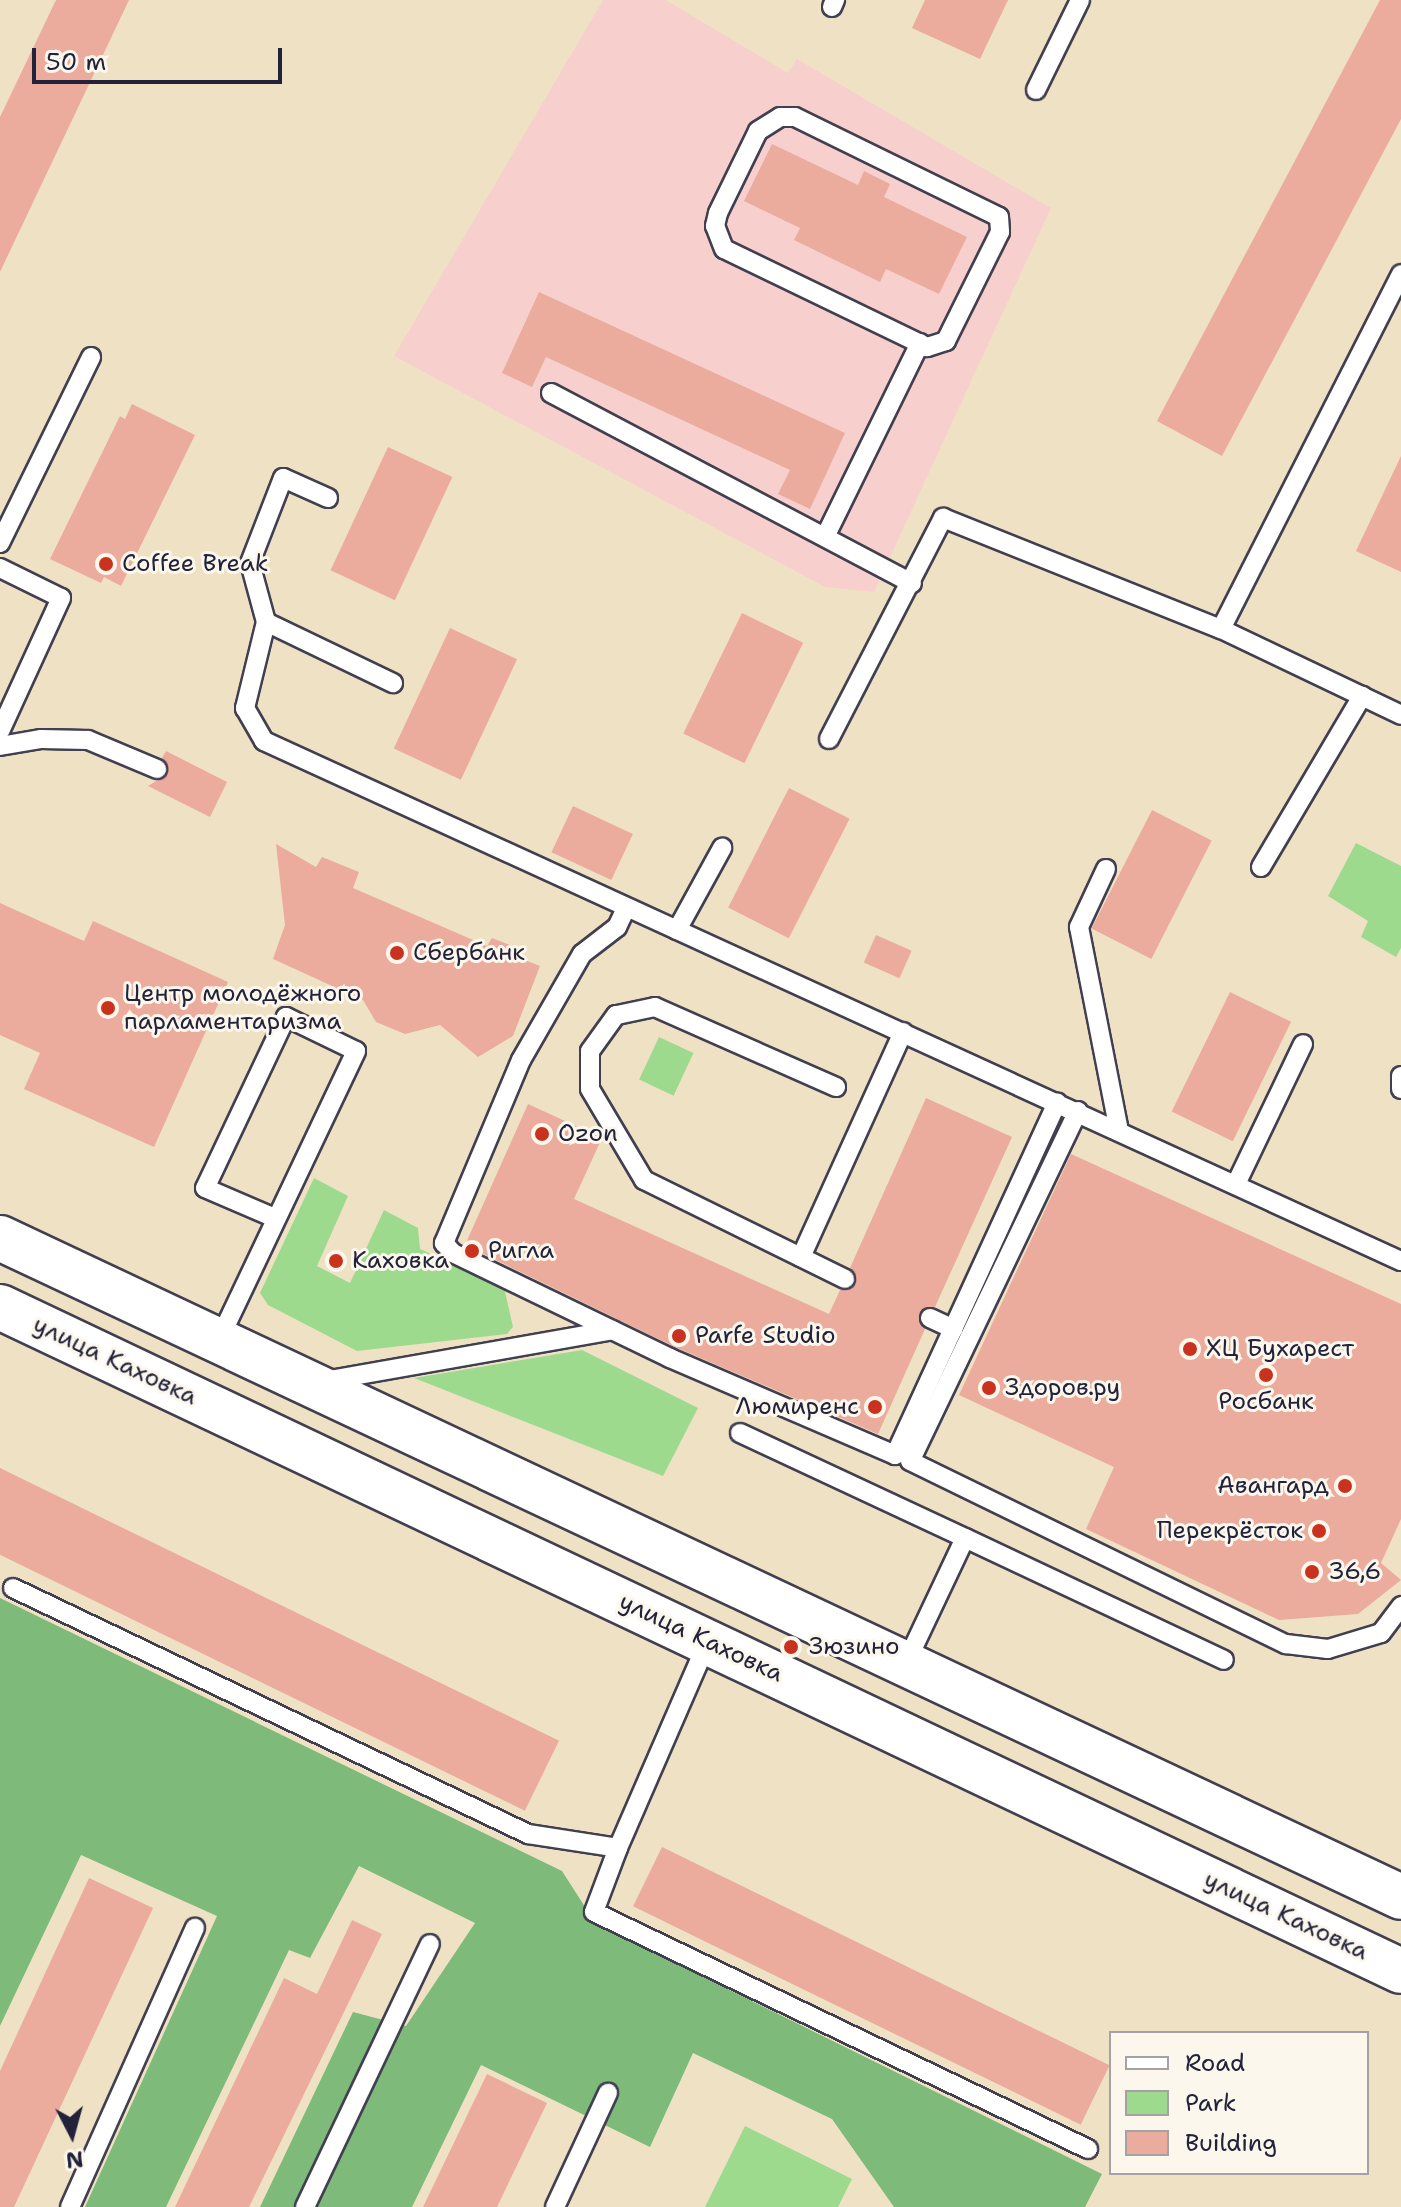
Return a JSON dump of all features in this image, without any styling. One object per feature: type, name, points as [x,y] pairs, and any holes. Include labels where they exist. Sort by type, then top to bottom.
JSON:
[{"type":"main road","points":[[0,1238],[1401,1897]]},
{"type":"main road","name":"улица Каховка","points":[[0,1307],[1401,1971]]},
{"type":"lane","points":[[1036,90],[1080,0]]},
{"type":"lane","points":[[795,117],[999,217],[1000,232],[951,335],[939,345],[920,343],[724,249],[715,226],[718,213],[758,131],[768,121],[795,117]]},
{"type":"lane","points":[[1221,629],[1401,274]]},
{"type":"lane","points":[[825,537],[920,343]]},
{"type":"lane","points":[[0,543],[91,357]]},
{"type":"lane","points":[[551,393],[912,583]]},
{"type":"lane","points":[[328,498],[283,478],[250,563],[266,622],[245,708],[264,741],[1401,1261]]},
{"type":"lane","points":[[829,739],[943,518],[1221,629],[1401,715]]},
{"type":"lane","points":[[0,568],[61,598],[0,731]]},
{"type":"lane","points":[[266,622],[393,683]]},
{"type":"lane","points":[[1261,867],[1362,696]]},
{"type":"lane","points":[[0,746],[41,739],[88,740],[157,769]]},
{"type":"lane","points":[[677,930],[722,848]]},
{"type":"lane","points":[[1106,869],[1079,927],[1119,1130]]},
{"type":"lane","points":[[626,908],[617,927],[582,954],[521,1060],[444,1243],[453,1253],[613,1330],[895,1455],[1057,1102]]},
{"type":"lane","points":[[836,1087],[655,1007],[616,1015],[590,1051],[590,1089],[644,1180],[845,1279]]},
{"type":"lane","points":[[218,1342],[356,1051],[286,1017],[205,1188],[275,1218]]},
{"type":"lane","points":[[801,1257],[903,1032]]},
{"type":"lane","points":[[1236,1184],[1303,1044]]},
{"type":"lane","points":[[1401,1076],[1401,1089]]},
{"type":"lane","points":[[1078,1111],[910,1461],[1286,1644],[1328,1649],[1381,1633],[1401,1606]]},
{"type":"lane","points":[[930,1318],[954,1329]]},
{"type":"lane","points":[[307,1384],[613,1330]]},
{"type":"lane","points":[[740,1433],[1224,1660]]},
{"type":"lane","points":[[905,1665],[965,1538]]},
{"type":"lane","points":[[13,1588],[528,1834],[618,1848]]},
{"type":"lane","points":[[708,1641],[618,1848],[594,1912],[1088,2149]]},
{"type":"lane","points":[[70,2207],[195,1928]]},
{"type":"lane","points":[[305,2207],[430,1944]]},
{"type":"lane","points":[[555,2207],[608,2093]]},
{"type":"shaded area","points":[[603,0],[666,0],[788,73],[797,59],[1051,208],[874,592],[825,587],[394,356]]},
{"type":"green space","points":[[1356,843],[1401,866],[1401,948],[1396,957],[1361,937],[1368,921],[1328,896]]},
{"type":"green space","points":[[659,1037],[693,1053],[674,1096],[639,1080]]},
{"type":"green space","points":[[314,1178],[348,1196],[317,1266],[350,1283],[384,1210],[418,1228],[420,1249],[504,1287],[513,1327],[507,1334],[357,1351],[268,1305],[260,1293]]},
{"type":"green space","points":[[582,1350],[698,1408],[663,1476],[414,1378]]},
{"type":"green space","points":[[0,1598],[562,1871],[596,1924],[1102,2174],[1085,2207],[894,2207],[832,2119],[693,2053],[650,2147],[481,2065],[412,2207],[260,2207],[353,2012],[406,2026],[475,1923],[359,1866],[310,1958],[289,1950],[166,2207],[85,2207],[217,1916],[81,1855],[0,2026]]},
{"type":"green space","points":[[745,2126],[852,2179],[838,2207],[705,2207]]},
{"type":"building","points":[[56,0],[129,0],[0,272],[0,117]]},
{"type":"building","points":[[925,0],[1008,0],[980,59],[912,28]]},
{"type":"building","points":[[1380,0],[1401,0],[1401,119],[1222,456],[1157,421]]},
{"type":"building","points":[[772,144],[858,185],[864,171],[890,184],[884,197],[967,237],[939,294],[886,269],[880,282],[794,240],[800,228],[744,201]]},
{"type":"building","points":[[539,292],[845,433],[810,509],[778,494],[790,470],[546,357],[532,387],[502,373]]},
{"type":"building","points":[[132,404],[195,435],[121,586],[104,577],[101,583],[50,559],[120,416],[125,419]]},
{"type":"building","points":[[388,447],[452,477],[395,600],[331,570]]},
{"type":"building","points":[[1401,456],[1401,572],[1356,551]]},
{"type":"building","points":[[742,613],[803,643],[744,763],[683,733]]},
{"type":"building","points":[[450,628],[517,659],[461,780],[394,749]]},
{"type":"building","points":[[166,751],[227,782],[210,817],[148,786],[168,774],[162,758]]},
{"type":"building","points":[[789,788],[850,819],[789,938],[728,907]]},
{"type":"building","points":[[573,806],[633,834],[611,880],[551,852]]},
{"type":"building","points":[[1152,810],[1212,840],[1151,959],[1092,929]]},
{"type":"building","name":"Сбербанк","points":[[276,844],[316,867],[322,857],[359,872],[353,888],[487,946],[492,938],[520,949],[517,957],[540,966],[513,1036],[478,1057],[440,1025],[405,1034],[376,1022],[363,1000],[273,959],[285,925]]},
{"type":"building","name":"Центр молодёжного парламентаризма","points":[[0,903],[84,941],[93,921],[228,982],[154,1147],[24,1089],[40,1053],[0,1035]]},
{"type":"building","points":[[876,935],[912,951],[899,978],[864,962]]},
{"type":"building","points":[[1230,992],[1291,1022],[1233,1141],[1172,1112]]},
{"type":"building","points":[[926,1098],[1012,1137],[935,1307],[919,1314],[925,1329],[878,1434],[675,1347],[465,1245],[528,1104],[602,1138],[574,1199],[829,1314],[840,1290],[856,1284],[850,1268]]},
{"type":"building","name":"ХЦ Бухарест","points":[[1071,1154],[1401,1304],[1401,1519],[1381,1563],[1401,1580],[1358,1614],[1279,1620],[1086,1529],[1114,1467],[959,1395]]},
{"type":"building","points":[[0,1468],[559,1741],[525,1811],[0,1555]]},
{"type":"building","points":[[662,1847],[1109,2065],[1081,2125],[633,1906]]},
{"type":"building","points":[[89,1878],[153,1908],[14,2207],[0,2207],[0,2071]]},
{"type":"building","points":[[352,1920],[382,1934],[249,2207],[175,2207],[284,1978],[317,1994]]},
{"type":"building","points":[[487,2074],[547,2103],[497,2207],[423,2207]]},
{"type":"place","name":"Coffee Break","points":[[106,564]]},
{"type":"place","name":"Сбербанк","points":[[397,953]]},
{"type":"place","name":"Центр молодёжного парламентаризма","points":[[108,1008]]},
{"type":"place","name":"Ozon","points":[[542,1134]]},
{"type":"place","name":"Ригла","points":[[472,1251]]},
{"type":"place","name":"Каховка","points":[[336,1261]]},
{"type":"place","name":"Parfe Studio","points":[[679,1336]]},
{"type":"place","name":"ХЦ Бухарест","points":[[1190,1349]]},
{"type":"place","name":"Росбанк","points":[[1266,1375]]},
{"type":"place","name":"Здоров.ру","points":[[989,1388]]},
{"type":"place","name":"Люмиренс","points":[[875,1407]]},
{"type":"place","name":"Авангард","points":[[1345,1486]]},
{"type":"place","name":"Перекрёсток","points":[[1319,1531]]},
{"type":"place","name":"36,6","points":[[1312,1572]]},
{"type":"place","name":"Зюзино","points":[[791,1647]]}]
